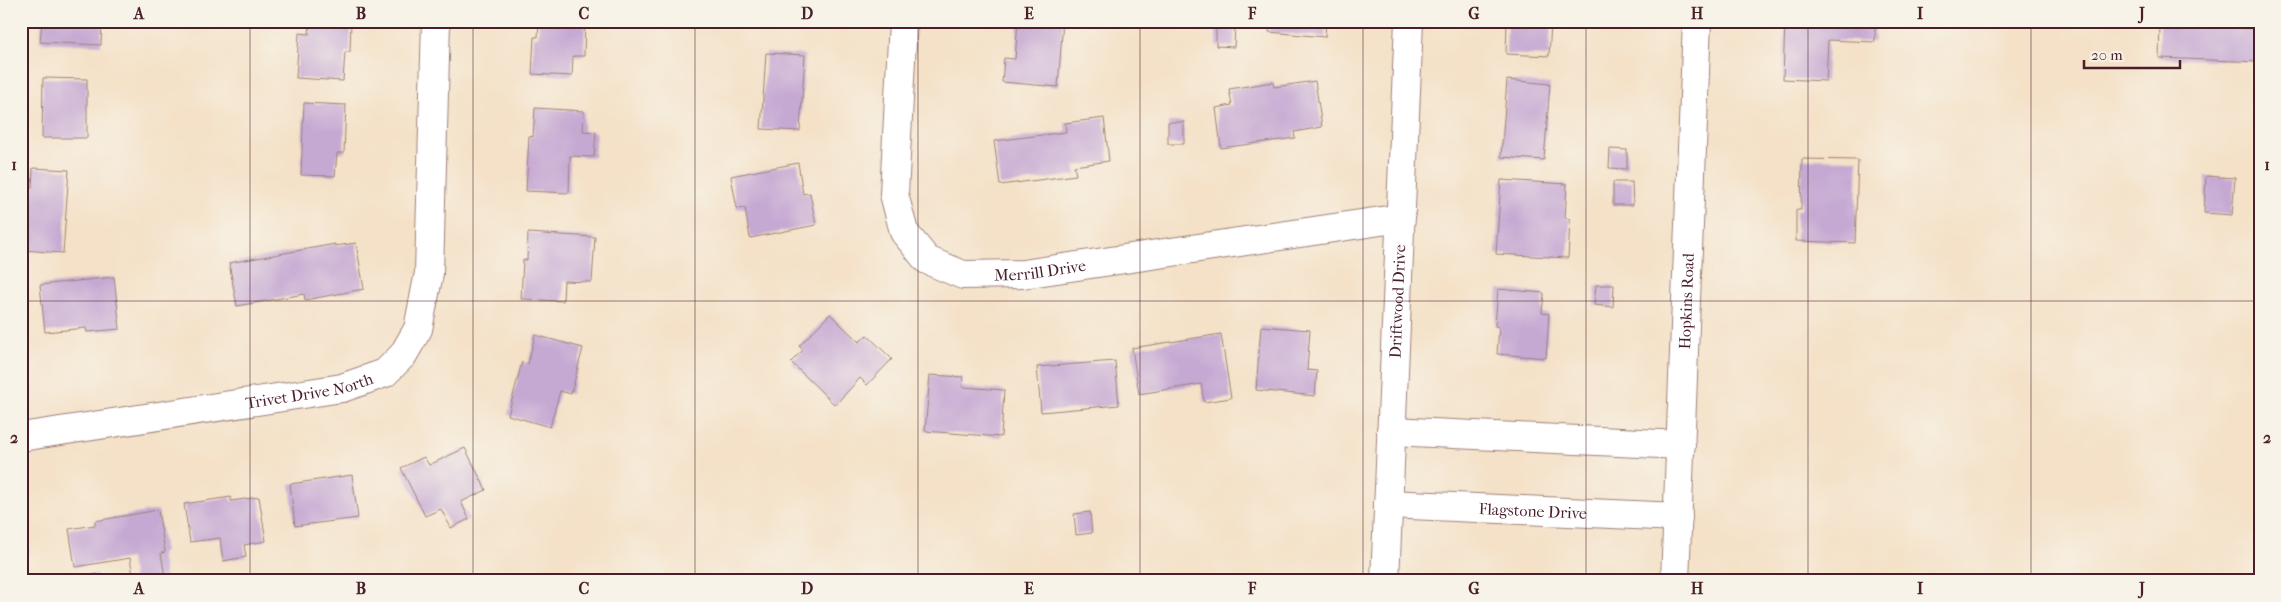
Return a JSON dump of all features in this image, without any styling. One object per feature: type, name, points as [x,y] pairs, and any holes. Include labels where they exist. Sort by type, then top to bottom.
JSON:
[{"type":"street","name":"Trivet Drive North","points":[[21,437],[342,388],[385,373],[403,355],[418,329],[430,273],[436,21]]},
{"type":"street","name":"Merrill Drive","points":[[903,21],[894,194],[904,232],[927,260],[963,275],[1023,274],[1401,218]]},
{"type":"street","name":"Driftwood Drive","points":[[1385,581],[1409,21]]},
{"type":"street","name":"Hopkins Road","points":[[1676,581],[1697,21]]},
{"type":"street","points":[[1391,432],[1681,445]]},
{"type":"street","name":"Flagstone Drive","points":[[1388,504],[1678,517]]},
{"type":"building","points":[[42,21],[102,21],[101,45],[40,42]]},
{"type":"building","points":[[310,21],[351,21],[350,52],[345,52],[343,81],[296,78],[299,33],[309,34]]},
{"type":"building","points":[[539,21],[585,21],[584,56],[573,56],[572,76],[532,74],[534,37],[538,37]]},
{"type":"building","points":[[1018,21],[1063,21],[1058,87],[1002,82],[1004,58],[1015,59]]},
{"type":"building","points":[[1270,21],[1326,21],[1325,37],[1269,32]]},
{"type":"building","points":[[1507,21],[1576,21],[1575,24],[1551,23],[1549,56],[1506,54]]},
{"type":"building","points":[[1785,21],[1875,21],[1875,42],[1828,40],[1826,81],[1783,79]]},
{"type":"building","points":[[2160,24],[2260,29],[2260,62],[2159,58]]},
{"type":"building","points":[[1216,25],[1235,25],[1234,47],[1216,46]]},
{"type":"building","points":[[766,53],[805,55],[800,131],[761,129]]},
{"type":"building","points":[[43,78],[87,79],[87,138],[42,138]]},
{"type":"building","points":[[1507,80],[1550,84],[1544,160],[1501,157]]},
{"type":"building","points":[[1315,81],[1322,127],[1294,132],[1295,138],[1221,148],[1216,108],[1232,105],[1229,89],[1273,82],[1274,87]]},
{"type":"building","points":[[304,103],[346,105],[344,153],[337,153],[335,176],[301,175]]},
{"type":"building","points":[[535,108],[584,111],[583,131],[596,132],[594,157],[570,156],[569,193],[526,191],[529,136],[533,137]]},
{"type":"building","points":[[1104,118],[1109,161],[1074,166],[1076,175],[1000,185],[994,141],[1066,132],[1065,123]]},
{"type":"building","points":[[1168,122],[1184,122],[1184,144],[1168,144]]},
{"type":"building","points":[[1610,149],[1627,150],[1627,169],[1609,168]]},
{"type":"building","points":[[1802,159],[1858,160],[1855,243],[1796,241],[1796,210],[1801,210]]},
{"type":"building","points":[[798,163],[803,194],[810,193],[816,225],[750,238],[745,208],[737,209],[731,176]]},
{"type":"building","points":[[33,168],[69,170],[63,253],[22,250],[26,187],[32,187]]},
{"type":"building","points":[[2206,176],[2235,178],[2232,215],[2204,213]]},
{"type":"building","points":[[1501,180],[1567,184],[1565,218],[1570,219],[1568,258],[1496,254]]},
{"type":"building","points":[[1613,182],[1632,182],[1633,205],[1613,205]]},
{"type":"building","points":[[528,233],[595,237],[592,282],[564,281],[563,301],[521,299],[523,260],[527,260]]},
{"type":"building","points":[[356,243],[364,289],[305,300],[304,294],[237,306],[229,263],[335,244],[335,246]]},
{"type":"building","points":[[114,277],[120,329],[87,332],[86,328],[45,332],[40,285]]},
{"type":"building","points":[[1596,285],[1614,285],[1613,307],[1594,305]]},
{"type":"building","points":[[1498,289],[1544,293],[1542,313],[1549,314],[1546,358],[1497,354],[1499,327],[1495,326]]},
{"type":"building","points":[[830,314],[859,342],[867,335],[892,359],[867,385],[860,378],[835,405],[791,362],[803,350],[799,346]]},
{"type":"building","points":[[1261,326],[1310,330],[1307,370],[1317,371],[1315,396],[1256,390]]},
{"type":"building","points":[[1221,334],[1231,398],[1204,402],[1201,384],[1139,394],[1132,348]]},
{"type":"building","points":[[535,335],[583,348],[571,394],[560,391],[550,427],[508,415],[522,362],[528,364]]},
{"type":"building","points":[[1115,361],[1119,405],[1041,412],[1037,367]]},
{"type":"building","points":[[930,375],[963,377],[962,387],[1004,390],[1001,437],[925,431]]},
{"type":"building","points":[[465,448],[486,490],[461,502],[469,519],[451,528],[441,509],[425,516],[401,468],[424,457],[429,465]]},
{"type":"building","points":[[352,475],[358,518],[295,526],[290,484]]},
{"type":"building","points":[[231,497],[231,501],[259,497],[266,541],[244,545],[246,557],[223,561],[220,538],[190,542],[184,504]]},
{"type":"building","points":[[158,510],[165,552],[161,553],[165,577],[134,581],[130,558],[75,567],[69,529],[95,525],[95,521]]},
{"type":"building","points":[[1090,512],[1092,533],[1076,535],[1074,514]]},
{"type":"building","points":[[21,528],[28,529],[24,570],[21,570]]},
{"type":"building","points":[[97,574],[98,581],[74,581],[74,578]]}]
